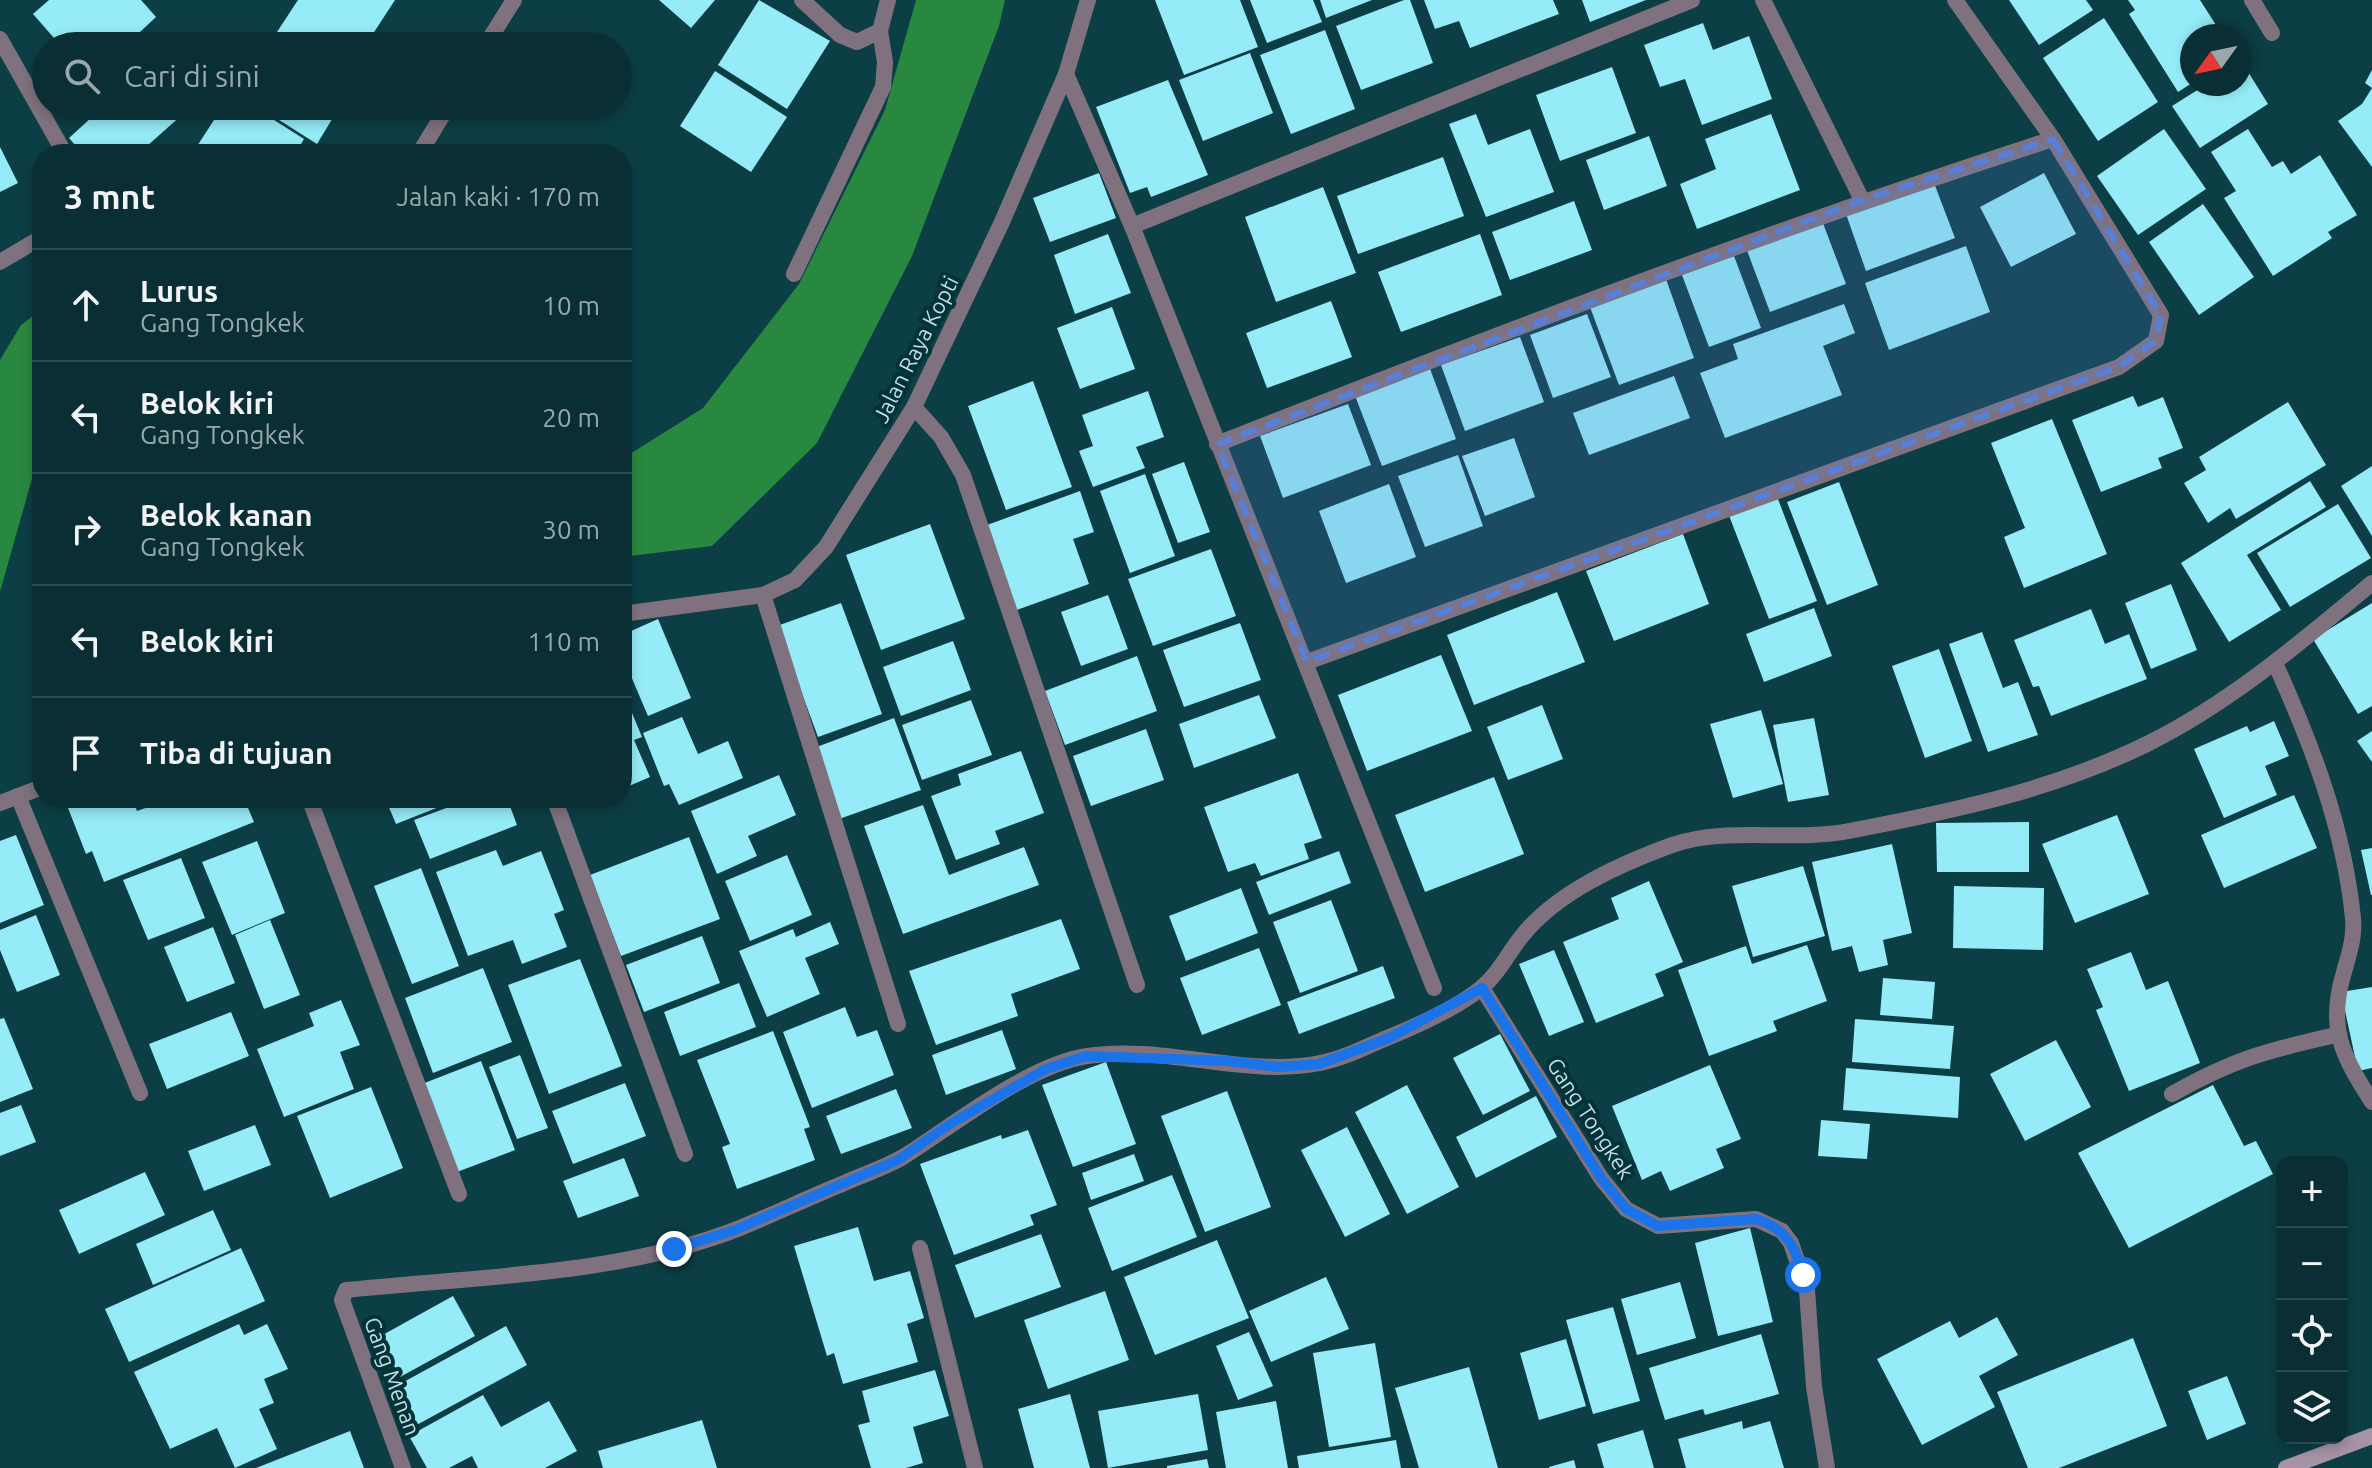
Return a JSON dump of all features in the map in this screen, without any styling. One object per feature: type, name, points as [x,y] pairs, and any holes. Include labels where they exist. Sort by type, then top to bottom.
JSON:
[{"type":"street","points":[[494,32],[514,0]]},
{"type":"street","points":[[802,0],[848,39],[863,41],[880,31]]},
{"type":"street","points":[[794,274],[883,87],[885,62],[880,31],[888,0]]},
{"type":"street","name":"Jalan Raya Kopti","points":[[632,613],[763,595],[795,580],[826,547],[914,407],[1002,222],[1066,74],[1088,0]]},
{"type":"street","points":[[1132,226],[1692,0]]},
{"type":"street","points":[[1763,0],[1862,200]]},
{"type":"street","points":[[1307,662],[2119,367],[2156,341],[2161,315],[2053,139],[1955,0]]},
{"type":"street","points":[[2252,0],[2272,33]]},
{"type":"street","points":[[0,39],[32,96]]},
{"type":"street","points":[[1066,74],[1132,226],[1434,988]]},
{"type":"street","points":[[46,120],[59,144]]},
{"type":"street","points":[[425,144],[440,120]]},
{"type":"street","points":[[1217,444],[1469,345],[1862,200],[2053,139]]},
{"type":"street","points":[[0,262],[32,243]]},
{"type":"street","points":[[914,407],[941,437],[963,475],[1137,985]]},
{"type":"street","points":[[1482,988],[1523,935],[1548,911],[1581,887],[1677,843],[1720,837],[1828,835],[2032,788],[2145,745],[2202,714],[2275,663],[2372,583]]},
{"type":"street","points":[[763,595],[898,1024]]},
{"type":"street","points":[[2275,663],[2309,738],[2335,820],[2353,921],[2351,952],[2336,1010],[2336,1035],[2372,1102]]},
{"type":"street","points":[[0,803],[32,791]]},
{"type":"street","points":[[18,796],[140,1093]]},
{"type":"street","points":[[313,808],[459,1194]]},
{"type":"street","points":[[558,808],[685,1154]]},
{"type":"street","name":"Gang Menan","points":[[403,1468],[342,1300],[346,1290],[625,1259],[735,1230],[898,1160],[950,1124],[1046,1069],[1086,1056],[1228,1061],[1279,1067],[1319,1064],[1389,1038],[1482,988]]},
{"type":"street","name":"Gang Tongkek","points":[[1482,988],[1601,1178],[1626,1209],[1658,1226],[1756,1219],[1782,1231],[1791,1243],[1807,1290],[1814,1387],[1827,1468]]},
{"type":"street","points":[[2172,1094],[2223,1065],[2261,1051],[2336,1035]]},
{"type":"street","points":[[920,1248],[975,1468]]},
{"type":"street","points":[[2286,1468],[2372,1436]]},
{"type":"highlighted area","points":[[2053,139],[2161,315],[2156,341],[2119,367],[1307,662],[1217,444],[1862,200]]},
{"type":"shaded area","points":[[916,0],[1005,0],[999,26],[912,256],[817,443],[712,546],[632,556],[632,453],[703,408],[799,284],[885,110]]},
{"type":"shaded area","points":[[32,317],[32,478],[0,592],[0,360],[21,325]]},
{"type":"building","points":[[49,0],[141,0],[156,17],[140,32],[49,32],[33,14]]},
{"type":"building","points":[[298,0],[395,0],[374,32],[277,32]]},
{"type":"building","points":[[659,0],[715,0],[691,28]]},
{"type":"building","points":[[759,0],[830,41],[787,109],[718,65]]},
{"type":"building","points":[[1155,0],[1240,0],[1258,47],[1184,75]]},
{"type":"building","points":[[1250,0],[1313,0],[1322,22],[1267,43]]},
{"type":"building","points":[[1320,0],[1372,0],[1326,18]]},
{"type":"building","points":[[1410,0],[1433,63],[1361,90],[1336,26]]},
{"type":"building","points":[[1424,0],[1553,0],[1559,14],[1470,48],[1459,21],[1435,29]]},
{"type":"building","points":[[1582,0],[1646,0],[1590,22]]},
{"type":"building","points":[[2009,0],[2086,0],[2093,10],[2039,45]]},
{"type":"building","points":[[2128,0],[2200,0],[2215,24],[2180,24],[2178,92],[2129,14],[2135,10]]},
{"type":"building","points":[[2104,18],[2158,102],[2098,141],[2043,58]]},
{"type":"building","points":[[1703,23],[1713,50],[1749,36],[1772,99],[1702,125],[1685,79],[1660,87],[1644,45]]},
{"type":"building","points":[[1325,30],[1355,109],[1291,134],[1260,55]]},
{"type":"building","points":[[1250,53],[1273,113],[1203,141],[1179,80]]},
{"type":"building","points":[[1612,67],[1636,133],[1560,161],[1536,95]]},
{"type":"building","points":[[2372,70],[2372,88],[2365,83]]},
{"type":"building","points":[[715,71],[787,117],[751,172],[680,126]]},
{"type":"building","points":[[2252,78],[2268,104],[2200,148],[2172,106],[2188,96],[2252,96]]},
{"type":"building","points":[[1168,80],[1208,175],[1151,197],[1147,187],[1130,193],[1096,107]]},
{"type":"building","points":[[2372,88],[2372,167],[2338,121],[2362,104]]},
{"type":"building","points":[[1476,114],[1488,145],[1530,129],[1554,192],[1486,217],[1449,124]]},
{"type":"building","points":[[1771,114],[1800,190],[1697,229],[1680,184],[1716,169],[1705,139]]},
{"type":"building","points":[[89,120],[176,120],[149,144],[74,144],[69,138]]},
{"type":"building","points":[[214,120],[274,120],[304,139],[301,144],[198,144]]},
{"type":"building","points":[[279,120],[332,120],[317,144]]},
{"type":"building","points":[[2164,129],[2206,189],[2138,235],[2097,176]]},
{"type":"building","points":[[2248,129],[2272,167],[2283,161],[2291,174],[2320,155],[2357,215],[2328,232],[2332,238],[2273,276],[2224,198],[2236,191],[2211,152]]},
{"type":"building","points":[[1649,136],[1667,186],[1604,210],[1586,160]]},
{"type":"building","points":[[0,147],[18,183],[0,192]]},
{"type":"building","points":[[1443,157],[1464,216],[1358,254],[1337,196]]},
{"type":"building","points":[[1099,173],[1116,218],[1050,242],[1033,198]]},
{"type":"building","points":[[2044,173],[2076,234],[2011,267],[1980,207]]},
{"type":"building","points":[[1934,183],[1955,238],[1866,271],[1846,214]]},
{"type":"building","points":[[1323,187],[1356,273],[1276,302],[1245,217]]},
{"type":"building","points":[[1574,201],[1592,250],[1510,280],[1492,232]]},
{"type":"building","points":[[2203,204],[2254,277],[2199,315],[2149,242]]},
{"type":"building","points":[[1821,218],[1846,284],[1770,312],[1745,245]]},
{"type":"building","points":[[1108,234],[1131,293],[1075,314],[1054,255]]},
{"type":"building","points":[[1480,234],[1502,295],[1401,332],[1378,272]]},
{"type":"building","points":[[1966,246],[1990,312],[1889,350],[1865,283]]},
{"type":"building","points":[[1734,256],[1761,328],[1709,347],[1682,275]]},
{"type":"building","points":[[1666,279],[1694,358],[1619,385],[1590,307]]},
{"type":"building","points":[[1331,301],[1352,357],[1267,388],[1246,333]]},
{"type":"building","points":[[1844,304],[1855,333],[1823,346],[1842,395],[1725,438],[1700,373],[1738,359],[1733,344]]},
{"type":"building","points":[[1112,307],[1135,369],[1080,389],[1057,328]]},
{"type":"building","points":[[1587,314],[1611,377],[1553,398],[1530,335]]},
{"type":"building","points":[[1520,337],[1544,402],[1465,431],[1441,365]]},
{"type":"building","points":[[1429,366],[1456,439],[1382,466],[1354,393]]},
{"type":"building","points":[[1674,376],[1690,418],[1589,455],[1573,413]]},
{"type":"building","points":[[1033,381],[1072,487],[1006,510],[968,406]]},
{"type":"building","points":[[1148,391],[1164,437],[1136,447],[1145,468],[1093,487],[1079,451],[1093,446],[1082,415]]},
{"type":"building","points":[[2133,396],[2138,407],[2163,397],[2183,448],[2158,458],[2162,468],[2101,492],[2072,420]]},
{"type":"building","points":[[2288,402],[2326,465],[2236,519],[2230,508],[2208,523],[2184,483],[2206,470],[2199,457]]},
{"type":"building","points":[[1348,404],[1371,465],[1283,498],[1260,436]]},
{"type":"building","points":[[2052,419],[2107,554],[2024,588],[2004,537],[2025,528],[1991,443]]},
{"type":"building","points":[[1514,438],[1535,497],[1485,516],[1462,456]]},
{"type":"building","points":[[1458,455],[1483,526],[1425,547],[1398,476]]},
{"type":"building","points":[[1184,462],[1210,532],[1178,543],[1152,474]]},
{"type":"building","points":[[2372,466],[2372,536],[2341,486]]},
{"type":"building","points":[[1145,474],[1175,556],[1130,573],[1100,491]]},
{"type":"building","points":[[2310,481],[2326,507],[2247,555],[2281,610],[2229,642],[2181,563]]},
{"type":"building","points":[[1839,482],[1878,585],[1827,605],[1787,502]]},
{"type":"building","points":[[1389,484],[1416,557],[1346,583],[1319,511]]},
{"type":"building","points":[[1080,491],[1094,532],[1073,539],[1089,584],[1014,611],[987,525]]},
{"type":"building","points":[[1776,494],[1817,601],[1769,619],[1728,513]]},
{"type":"building","points":[[2338,504],[2371,558],[2290,607],[2257,553]]},
{"type":"building","points":[[930,524],[965,619],[881,650],[846,555]]},
{"type":"building","points":[[1683,534],[1709,604],[1614,641],[1586,571]]},
{"type":"building","points":[[1211,549],[1236,616],[1153,646],[1128,579]]},
{"type":"building","points":[[2171,584],[2197,650],[2151,669],[2125,603]]},
{"type":"building","points":[[1557,592],[1585,662],[1474,705],[1447,635]]},
{"type":"building","points":[[1108,595],[1128,649],[1081,666],[1061,612]]},
{"type":"building","points":[[841,603],[882,714],[818,737],[777,626]]},
{"type":"building","points":[[2372,603],[2372,706],[2358,714],[2313,639]]},
{"type":"building","points":[[1814,608],[1832,656],[1764,682],[1746,634]]},
{"type":"building","points":[[2091,609],[2105,644],[2129,634],[2147,679],[2051,716],[2039,686],[2033,687],[2014,640]]},
{"type":"building","points":[[658,619],[691,698],[648,716],[632,678],[632,631]]},
{"type":"building","points":[[1240,623],[1261,680],[1184,707],[1163,650]]},
{"type":"building","points":[[1982,632],[2003,688],[2018,682],[2038,735],[1988,752],[1949,644]]},
{"type":"building","points":[[953,641],[971,690],[901,716],[883,667]]},
{"type":"building","points":[[1939,649],[1972,741],[1925,758],[1892,666]]},
{"type":"building","points":[[1441,655],[1472,731],[1367,771],[1338,695]]},
{"type":"building","points":[[1137,656],[1157,711],[1065,745],[1045,691]]},
{"type":"building","points":[[1259,695],[1276,738],[1194,768],[1179,724]]},
{"type":"building","points":[[971,700],[992,755],[922,780],[902,725]]},
{"type":"building","points":[[1542,705],[1563,759],[1508,780],[1487,727]]},
{"type":"building","points":[[1761,710],[1783,784],[1733,798],[1710,724]]},
{"type":"building","points":[[632,713],[642,737],[634,740],[650,777],[632,785]]},
{"type":"building","points":[[682,717],[698,754],[728,741],[743,778],[679,805],[669,784],[664,786],[643,733]]},
{"type":"building","points":[[894,718],[921,790],[839,819],[814,748]]},
{"type":"building","points":[[1814,718],[1829,795],[1788,802],[1773,725]]},
{"type":"building","points":[[2274,721],[2289,756],[2265,766],[2277,795],[2224,818],[2194,749],[2247,726],[2250,732]]},
{"type":"building","points":[[1146,729],[1164,780],[1091,806],[1073,756]]},
{"type":"building","points":[[2372,731],[2372,762],[2357,741]]},
{"type":"building","points":[[1021,751],[1044,813],[995,831],[1000,844],[956,860],[931,796],[961,785],[958,774]]},
{"type":"building","points":[[1298,773],[1322,838],[1304,844],[1309,859],[1261,876],[1255,863],[1228,872],[1204,807]]},
{"type":"building","points":[[779,775],[796,815],[748,836],[757,856],[717,874],[691,811]]},
{"type":"building","points":[[1494,777],[1524,854],[1425,892],[1395,815]]},
{"type":"building","points":[[2294,795],[2317,848],[2224,888],[2201,835]]},
{"type":"building","points":[[923,805],[949,875],[1024,847],[1039,885],[903,934],[864,826]]},
{"type":"building","points":[[68,808],[136,808],[137,811],[145,808],[248,808],[254,822],[104,882],[92,851],[86,854]]},
{"type":"building","points":[[389,808],[436,808],[396,824]]},
{"type":"building","points":[[446,808],[511,808],[517,825],[430,859],[414,820]]},
{"type":"building","points":[[2117,815],[2149,894],[2075,923],[2042,844]]},
{"type":"building","points":[[2029,822],[2029,872],[1937,872],[1936,823]]},
{"type":"building","points":[[16,835],[44,905],[0,923],[0,841]]},
{"type":"building","points":[[689,837],[720,919],[621,956],[590,875]]},
{"type":"building","points":[[257,841],[285,913],[232,935],[202,862]]},
{"type":"building","points":[[1892,844],[1912,933],[1883,940],[1888,965],[1859,972],[1852,946],[1832,951],[1812,862]]},
{"type":"building","points":[[2372,848],[2372,895],[2371,895],[2361,850]]},
{"type":"building","points":[[496,850],[503,866],[541,851],[564,910],[554,914],[567,947],[522,964],[513,940],[468,956],[436,872]]},
{"type":"building","points":[[1339,851],[1351,883],[1269,915],[1256,882]]},
{"type":"building","points":[[787,855],[812,915],[750,941],[725,881]]},
{"type":"building","points":[[181,858],[205,918],[148,940],[123,880]]},
{"type":"building","points":[[1803,866],[1825,936],[1753,957],[1732,886]]},
{"type":"building","points":[[421,868],[459,966],[412,984],[374,886]]},
{"type":"building","points":[[1649,881],[1683,962],[1655,974],[1664,996],[1596,1023],[1563,942],[1619,919],[1611,898]]},
{"type":"building","points":[[1954,886],[2044,888],[2043,950],[1953,948]]},
{"type":"building","points":[[1241,888],[1258,933],[1186,961],[1169,916]]},
{"type":"building","points":[[1331,900],[1358,971],[1300,993],[1273,922]]},
{"type":"building","points":[[36,915],[60,975],[17,992],[0,950],[0,930]]},
{"type":"building","points":[[1061,919],[1080,969],[1011,994],[1018,1016],[936,1045],[909,971]]},
{"type":"building","points":[[270,920],[300,995],[264,1009],[235,935]]},
{"type":"building","points":[[830,922],[839,944],[805,958],[820,994],[767,1017],[739,951],[793,929],[796,937]]},
{"type":"building","points":[[213,927],[235,983],[187,1002],[164,947]]},
{"type":"building","points":[[702,936],[720,983],[644,1012],[626,965]]},
{"type":"building","points":[[1807,945],[1827,1001],[1773,1021],[1777,1031],[1709,1056],[1678,970],[1746,946],[1752,964]]},
{"type":"building","points":[[1259,948],[1281,1005],[1202,1035],[1180,978]]},
{"type":"building","points":[[1554,950],[1584,1022],[1549,1036],[1519,964]]},
{"type":"building","points":[[2131,952],[2146,990],[2168,981],[2200,1063],[2129,1091],[2096,1010],[2103,1007],[2087,969]]},
{"type":"building","points":[[580,959],[622,1066],[549,1094],[508,985]]},
{"type":"building","points":[[1383,966],[1395,998],[1299,1034],[1287,1002]]},
{"type":"building","points":[[483,968],[512,1042],[433,1073],[405,998]]},
{"type":"building","points":[[1883,978],[1935,982],[1932,1019],[1880,1015]]},
{"type":"building","points":[[739,983],[756,1027],[680,1056],[664,1012]]},
{"type":"building","points":[[2372,987],[2372,1068],[2358,1071],[2341,992]]},
{"type":"building","points":[[341,1000],[360,1045],[340,1052],[354,1089],[284,1117],[257,1049],[314,1026],[309,1013]]},
{"type":"building","points":[[845,1007],[857,1037],[877,1030],[894,1075],[812,1108],[783,1032]]},
{"type":"building","points":[[231,1012],[249,1056],[167,1089],[149,1044]]},
{"type":"building","points":[[4,1018],[33,1089],[0,1102],[0,1019]]},
{"type":"building","points":[[1855,1019],[1954,1026],[1950,1069],[1852,1062]]},
{"type":"building","points":[[1002,1030],[1016,1069],[946,1095],[932,1055]]},
{"type":"building","points":[[773,1031],[810,1127],[804,1129],[815,1160],[737,1189],[722,1147],[730,1144],[697,1060]]},
{"type":"building","points":[[1500,1034],[1530,1091],[1483,1115],[1453,1058]]},
{"type":"building","points":[[2056,1040],[2091,1107],[2025,1141],[1990,1074]]},
{"type":"building","points":[[520,1055],[548,1128],[517,1139],[489,1067]]},
{"type":"building","points":[[481,1061],[515,1150],[457,1172],[422,1084]]},
{"type":"building","points":[[1106,1062],[1136,1144],[1073,1167],[1042,1085]]},
{"type":"building","points":[[1710,1065],[1741,1139],[1716,1149],[1724,1168],[1670,1191],[1661,1171],[1642,1180],[1612,1106]]},
{"type":"building","points":[[1846,1068],[1960,1077],[1958,1118],[1843,1110]]},
{"type":"building","points":[[625,1083],[646,1136],[573,1164],[552,1111]]},
{"type":"building","points":[[1407,1085],[1459,1187],[1407,1214],[1355,1112]]},
{"type":"building","points":[[2213,1085],[2244,1146],[2256,1141],[2273,1174],[2129,1248],[2078,1153]]},
{"type":"building","points":[[371,1087],[403,1168],[330,1198],[297,1116]]},
{"type":"building","points":[[896,1089],[912,1128],[841,1154],[826,1116]]},
{"type":"building","points":[[1227,1091],[1271,1207],[1205,1232],[1161,1116]]},
{"type":"building","points":[[1536,1096],[1557,1137],[1476,1178],[1456,1137]]},
{"type":"building","points":[[21,1105],[36,1142],[0,1156],[0,1113]]},
{"type":"building","points":[[1821,1120],[1870,1124],[1867,1159],[1818,1156]]},
{"type":"building","points":[[255,1125],[271,1165],[204,1191],[188,1151]]},
{"type":"building","points":[[1347,1127],[1390,1214],[1345,1237],[1301,1150]]},
{"type":"building","points":[[1028,1130],[1057,1205],[1030,1215],[1034,1225],[954,1255],[920,1164],[1001,1135],[1002,1139]]},
{"type":"building","points":[[1134,1154],[1144,1181],[1091,1200],[1082,1173]]},
{"type":"building","points":[[624,1158],[639,1196],[578,1218],[563,1181]]},
{"type":"building","points":[[145,1172],[165,1215],[79,1254],[59,1210]]},
{"type":"building","points":[[1172,1175],[1197,1237],[1112,1271],[1088,1208]]},
{"type":"building","points":[[213,1210],[231,1250],[153,1285],[136,1244]]},
{"type":"building","points":[[858,1227],[874,1281],[910,1271],[924,1318],[907,1324],[918,1362],[843,1384],[834,1353],[827,1356],[794,1246]]},
{"type":"building","points":[[1750,1228],[1773,1322],[1718,1336],[1695,1243]]},
{"type":"building","points":[[1041,1234],[1061,1287],[975,1318],[955,1265]]},
{"type":"building","points":[[1217,1240],[1249,1318],[1155,1355],[1124,1277]]},
{"type":"building","points":[[241,1248],[265,1301],[129,1362],[105,1309]]},
{"type":"building","points":[[1326,1277],[1349,1329],[1271,1362],[1249,1311]]},
{"type":"building","points":[[1680,1282],[1696,1338],[1637,1355],[1621,1299]]},
{"type":"building","points":[[1105,1291],[1129,1360],[1048,1389],[1024,1320]]},
{"type":"building","points":[[453,1296],[475,1336],[400,1377],[379,1337]]},
{"type":"building","points":[[1613,1307],[1640,1401],[1593,1414],[1566,1320]]},
{"type":"building","points":[[1997,1317],[2018,1355],[1979,1376],[1995,1407],[1922,1445],[1877,1359],[1950,1321],[1959,1338]]},
{"type":"building","points":[[239,1324],[244,1335],[267,1324],[288,1369],[264,1379],[274,1403],[259,1409],[277,1449],[235,1468],[217,1428],[170,1449],[134,1372]]},
{"type":"building","points":[[506,1326],[527,1365],[411,1428],[389,1390]]},
{"type":"building","points":[[1249,1332],[1273,1386],[1238,1400],[1216,1346]]},
{"type":"building","points":[[1761,1334],[1779,1394],[1705,1415],[1703,1409],[1665,1420],[1649,1368]]},
{"type":"building","points":[[2133,1338],[2167,1426],[2059,1468],[2028,1468],[1997,1392]]},
{"type":"building","points":[[1566,1339],[1586,1406],[1539,1420],[1520,1353]]},
{"type":"building","points":[[1375,1343],[1391,1437],[1329,1447],[1313,1353]]},
{"type":"building","points":[[1469,1367],[1498,1468],[1419,1468],[1395,1388]]},
{"type":"building","points":[[935,1370],[949,1416],[913,1427],[923,1463],[906,1468],[871,1468],[858,1425],[870,1422],[862,1391]]},
{"type":"building","points":[[2227,1376],[2246,1424],[2207,1440],[2188,1391]]},
{"type":"building","points":[[1070,1394],[1090,1468],[1034,1468],[1018,1409]]},
{"type":"building","points":[[1198,1394],[1208,1450],[1108,1468],[1098,1411]]},
{"type":"building","points":[[483,1395],[501,1427],[549,1401],[577,1451],[545,1468],[478,1468],[472,1456],[449,1468],[427,1468],[409,1436]]},
{"type":"building","points":[[1276,1401],[1288,1468],[1226,1468],[1216,1412]]},
{"type":"building","points":[[702,1420],[717,1468],[603,1468],[598,1451]]},
{"type":"building","points":[[1742,1421],[1743,1429],[1770,1421],[1784,1468],[1686,1468],[1678,1439]]},
{"type":"building","points":[[1643,1430],[1654,1468],[1604,1468],[1597,1444]]},
{"type":"building","points":[[350,1431],[364,1468],[256,1468]]},
{"type":"building","points":[[1396,1440],[1401,1468],[1299,1468],[1297,1456]]},
{"type":"building","points":[[1207,1459],[1209,1468],[1167,1468],[1167,1466]]},
{"type":"building","points":[[1574,1460],[1576,1468],[1549,1468],[1549,1467]]},
{"type":"route","points":[[674,1249],[735,1230],[898,1160],[950,1124],[1046,1069],[1086,1056],[1228,1061],[1279,1067],[1319,1064],[1389,1038],[1482,988],[1601,1178],[1626,1209],[1658,1226],[1693,1226],[1756,1219],[1770,1224],[1782,1231],[1791,1243],[1803,1275]]}]
